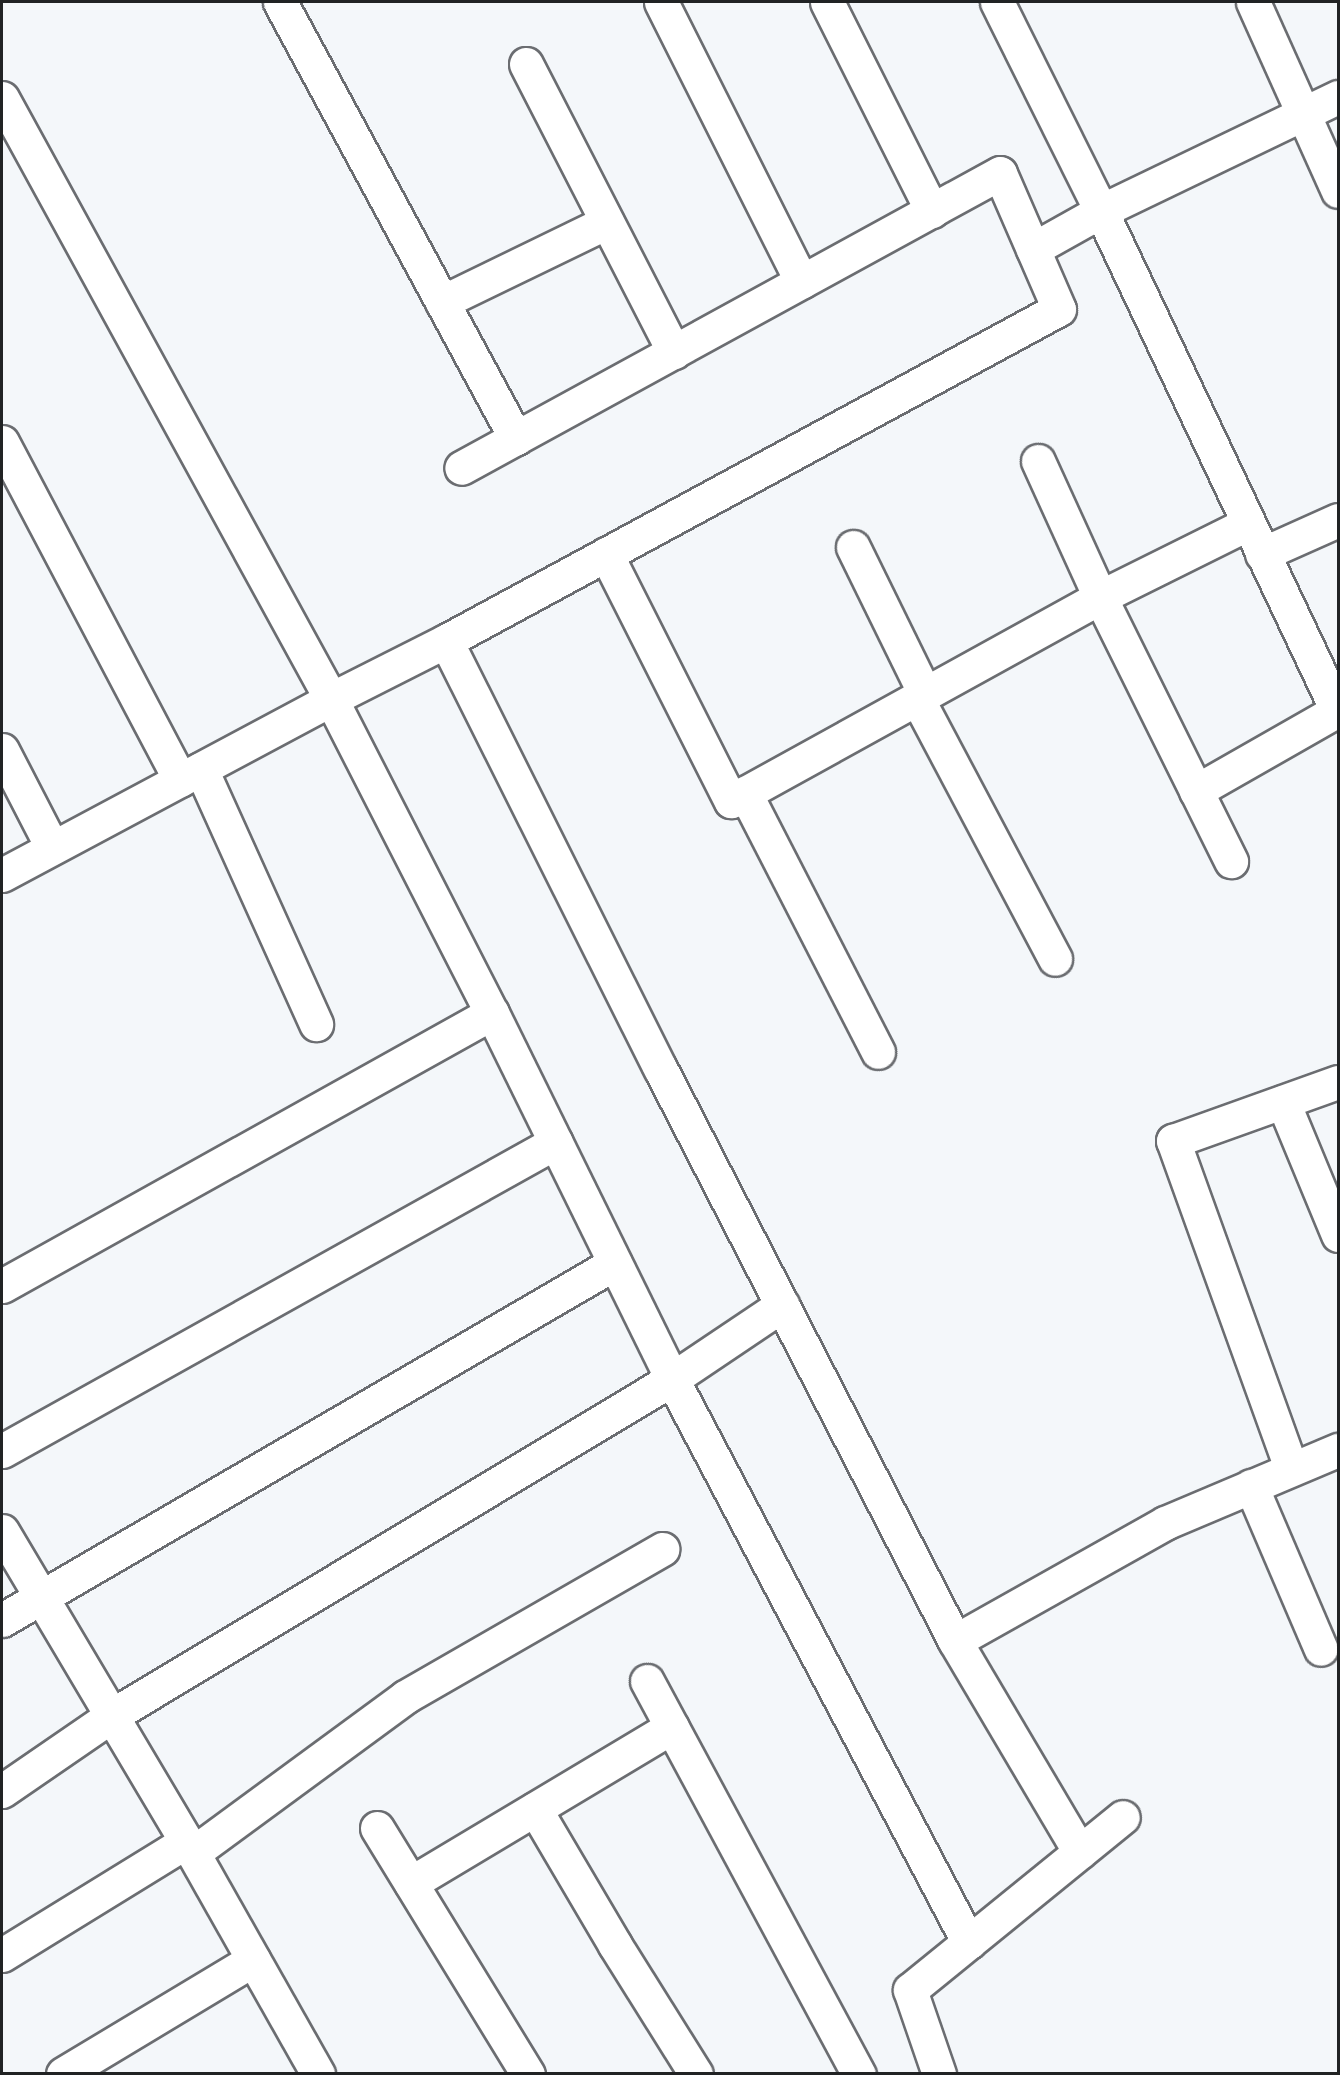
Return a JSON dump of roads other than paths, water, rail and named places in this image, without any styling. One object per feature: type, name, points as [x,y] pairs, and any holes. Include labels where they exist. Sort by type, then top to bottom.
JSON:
[{"type":"street","points":[[280,2],[516,438]]},
{"type":"street","points":[[661,2],[802,282]]},
{"type":"street","points":[[827,2],[932,210]]},
{"type":"street","points":[[997,2],[1101,211],[1247,524],[1338,710],[1196,791]]},
{"type":"street","points":[[1254,2],[1338,191]]},
{"type":"street","points":[[526,64],[674,352]]},
{"type":"street","points":[[1033,249],[1101,211],[1338,97]]},
{"type":"street","points":[[2,98],[331,699],[492,1013],[672,1379],[969,1942]]},
{"type":"street","points":[[2,874],[331,699],[446,641],[1059,309],[1000,173],[461,468]]},
{"type":"street","points":[[442,302],[608,222]]},
{"type":"street","points":[[2,442],[190,774],[315,1024]]},
{"type":"street","points":[[1038,461],[1100,597],[1231,861]]},
{"type":"street","points":[[1262,554],[1338,520]]},
{"type":"street","points":[[606,554],[731,801],[1100,597],[1247,524]]},
{"type":"street","points":[[853,548],[921,696],[1055,960]]},
{"type":"street","points":[[446,641],[955,1641],[1080,1852]]},
{"type":"street","points":[[2,750],[52,847]]},
{"type":"street","points":[[745,793],[878,1052]]},
{"type":"street","points":[[2,1286],[492,1013]]},
{"type":"street","points":[[1292,1468],[1173,1141],[1338,1082]]},
{"type":"street","points":[[1283,1102],[1338,1235]]},
{"type":"street","points":[[2,1451],[556,1142]]},
{"type":"street","points":[[2,1620],[615,1263]]},
{"type":"street","points":[[2,1791],[111,1716],[672,1379],[782,1305]]},
{"type":"street","points":[[955,1641],[1165,1523],[1338,1450]]},
{"type":"street","points":[[1251,1486],[1321,1649]]},
{"type":"street","points":[[2,1531],[189,1848],[318,2073]]},
{"type":"street","points":[[2,1955],[189,1848],[405,1697],[662,1549]]},
{"type":"street","points":[[647,1681],[859,2073]]},
{"type":"street","points":[[411,1883],[672,1727]]},
{"type":"street","points":[[535,1809],[615,1945],[696,2073]]},
{"type":"street","points":[[939,2073],[910,1990],[1123,1817]]},
{"type":"street","points":[[377,1828],[528,2073]]},
{"type":"street","points":[[63,2073],[254,1960]]}]
